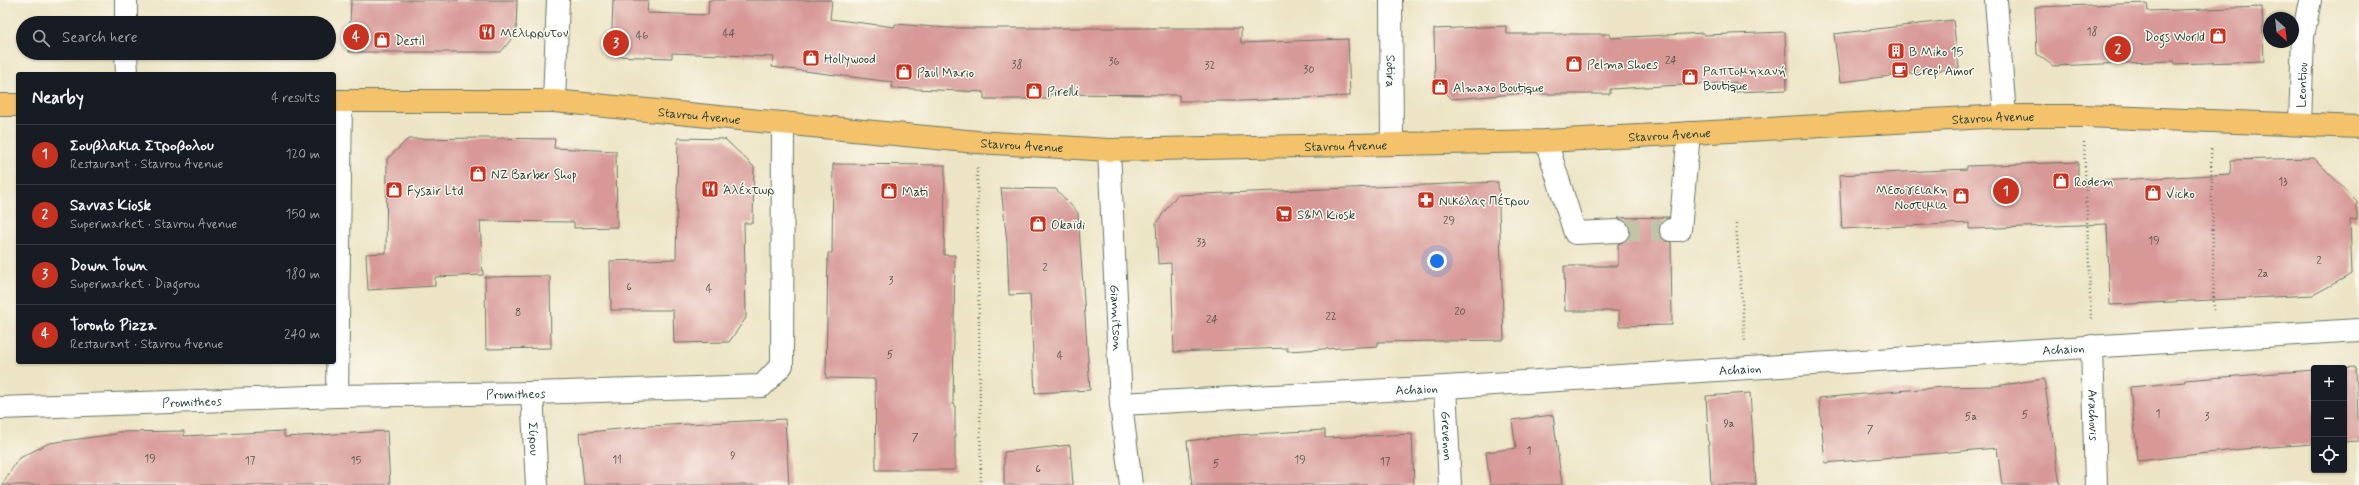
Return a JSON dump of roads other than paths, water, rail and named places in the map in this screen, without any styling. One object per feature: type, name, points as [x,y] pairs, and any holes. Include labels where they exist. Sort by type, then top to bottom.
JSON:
[{"type":"main road","name":"Stavrou Avenue","points":[[337,101],[554,101],[977,142],[1108,150],[1546,141],[2005,116],[2084,116],[2359,127]]},
{"type":"main road","points":[[0,105],[16,105]]},
{"type":"street","points":[[126,0],[126,16]]},
{"type":"street","points":[[554,101],[558,0]]},
{"type":"street","name":"Sotira","points":[[1391,0],[1392,143]]},
{"type":"street","points":[[1996,0],[2005,116]]},
{"type":"street","name":"Leontiou","points":[[2300,124],[2303,37],[2310,0]]},
{"type":"street","points":[[126,60],[127,72]]},
{"type":"street","points":[[337,101],[337,396]]},
{"type":"street","name":"Promitheos","points":[[0,408],[337,396],[532,394],[762,386],[782,365],[784,123]]},
{"type":"street","points":[[1671,230],[1680,230],[1689,133]]},
{"type":"street","points":[[1546,141],[1575,233],[1618,231]]},
{"type":"street","name":"Giannitson","points":[[1108,150],[1121,404],[1130,485]]},
{"type":"street","name":"Achaion","points":[[1121,404],[1445,387],[2359,330]]},
{"type":"street","name":"Arachovis","points":[[2092,346],[2096,485]]},
{"type":"street","name":"Grevenon","points":[[1445,387],[1450,485]]},
{"type":"street","name":"Σύρου","points":[[532,394],[537,485]]},
{"type":"tunnel","points":[[1618,231],[1671,230]]},
{"type":"place","name":"Μελιρρυτον","points":[[487,32]]},
{"type":"place","name":"Dogs World","points":[[2218,36]]},
{"type":"place","name":"Toronto Pizza","points":[[356,37]]},
{"type":"place","name":"Destil","points":[[382,40]]},
{"type":"place","name":"Down Town","points":[[616,43]]},
{"type":"place","name":"Savvas Kiosk","points":[[2118,49]]},
{"type":"place","name":"B Miko 15","points":[[1896,51]]},
{"type":"place","name":"Hollywood","points":[[811,58]]},
{"type":"place","name":"Pelma Shoes","points":[[1574,64]]},
{"type":"place","name":"Crep' Amor","points":[[1900,70]]},
{"type":"place","name":"Paul Mario","points":[[904,72]]},
{"type":"place","name":"Ραπτομηχανή Boutique","points":[[1690,77]]},
{"type":"place","name":"Almaxo Boutique","points":[[1440,87]]},
{"type":"place","name":"Pirelli","points":[[1034,91]]},
{"type":"place","name":"NZ Barber Shop","points":[[478,174]]},
{"type":"place","name":"Rodem","points":[[2061,181]]},
{"type":"place","name":"Άλέχτωρ","points":[[710,189]]},
{"type":"place","name":"Fysair Ltd","points":[[394,190]]},
{"type":"place","name":"Mati","points":[[889,191]]},
{"type":"place","name":"Σουβλακια Στροβολου","points":[[2006,191]]},
{"type":"place","name":"Vicko","points":[[2153,193]]},
{"type":"place","name":"Μεσογειακη Νοστιμια","points":[[1961,196]]},
{"type":"place","name":"Νικόλας Πέτρου","points":[[1426,200]]},
{"type":"place","name":"S&M Kiosk","points":[[1284,214]]},
{"type":"place","name":"Okaïdi","points":[[1038,224]]}]
